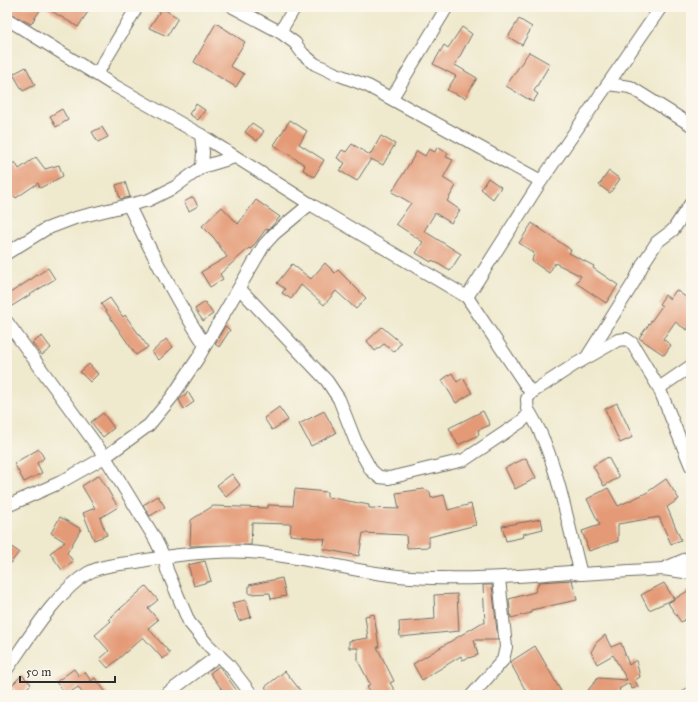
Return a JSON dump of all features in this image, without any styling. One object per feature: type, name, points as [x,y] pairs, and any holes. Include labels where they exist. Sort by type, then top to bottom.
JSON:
[{"type":"street","points":[[97,74],[137,7]]},
{"type":"street","points":[[233,7],[280,32],[295,43],[303,54],[315,64],[368,86],[392,98],[541,181]]},
{"type":"street","points":[[280,32],[295,7]]},
{"type":"street","points":[[392,98],[447,7]]},
{"type":"street","points":[[467,297],[541,181],[661,7]]},
{"type":"street","points":[[7,19],[201,136],[310,204],[467,297],[531,393]]},
{"type":"street","points":[[621,65],[630,87]]},
{"type":"street","points":[[608,84],[630,87],[691,125]]},
{"type":"street","points":[[201,136],[203,152],[202,167]]},
{"type":"street","points":[[7,253],[46,229],[75,218],[130,206],[149,200],[176,187],[202,167],[235,157]]},
{"type":"street","points":[[586,358],[634,282],[644,262],[657,242],[672,230],[691,203]]},
{"type":"street","points":[[7,506],[59,483],[105,458],[149,425],[172,396],[205,345],[240,289],[264,246],[274,234],[310,204]]},
{"type":"street","points":[[130,206],[176,299],[205,345]]},
{"type":"street","points":[[240,289],[327,382],[339,399],[357,445],[371,470],[379,477],[389,478],[464,460],[522,421],[528,415],[527,399],[531,393],[586,358],[618,340],[626,339],[632,343],[659,388],[691,466]]},
{"type":"street","points":[[7,322],[105,458],[154,537],[164,557],[167,570],[189,622],[228,664],[252,695]]},
{"type":"street","points":[[659,388],[691,366]]},
{"type":"street","points":[[527,408],[535,420],[548,454],[581,574]]},
{"type":"street","points":[[7,669],[37,626],[77,581],[90,572],[102,568],[164,557],[190,554],[250,552],[376,574],[447,578],[499,578],[570,572],[581,574],[663,569],[691,573]]},
{"type":"street","points":[[663,569],[691,557]]},
{"type":"street","points":[[472,695],[503,660],[506,647],[499,578]]},
{"type":"street","points":[[165,695],[219,655]]},
{"type":"building","points":[[7,7],[42,7],[31,24],[7,12]]},
{"type":"building","points":[[45,7],[91,7],[78,27]]},
{"type":"building","points":[[162,8],[178,18],[167,36],[149,28]]},
{"type":"building","points":[[519,19],[532,27],[522,45],[508,37]]},
{"type":"building","points":[[216,23],[245,42],[230,66],[244,74],[236,87],[194,62]]},
{"type":"building","points":[[462,27],[472,34],[455,65],[477,78],[465,98],[447,90],[456,76],[433,64],[444,45],[448,48]]},
{"type":"building","points":[[529,52],[550,64],[534,91],[538,94],[533,102],[506,86]]},
{"type":"building","points":[[26,67],[35,85],[23,91],[13,74]]},
{"type":"building","points":[[196,104],[205,110],[198,120],[189,114]]},
{"type":"building","points":[[62,109],[68,120],[56,127],[50,116]]},
{"type":"building","points":[[290,120],[307,131],[299,144],[324,160],[314,177],[303,170],[305,165],[274,145]]},
{"type":"building","points":[[252,123],[264,131],[257,141],[245,132]]},
{"type":"building","points":[[102,127],[108,137],[98,142],[92,132]]},
{"type":"building","points":[[381,136],[395,144],[383,165],[371,159],[357,181],[340,171],[345,163],[337,158],[342,150],[346,152],[352,144],[370,155]]},
{"type":"building","points":[[437,147],[448,153],[446,157],[453,160],[443,178],[456,186],[447,201],[460,210],[451,223],[435,213],[424,231],[461,254],[450,271],[432,260],[431,262],[416,253],[423,242],[396,224],[411,203],[392,192],[417,151],[425,156],[429,149],[435,152]]},
{"type":"building","points":[[36,157],[45,169],[59,165],[63,176],[40,188],[38,183],[16,198],[14,196],[7,201],[7,168],[15,162],[19,169]]},
{"type":"building","points":[[609,171],[620,179],[610,193],[599,185]]},
{"type":"building","points":[[488,178],[501,187],[493,199],[481,189]]},
{"type":"building","points":[[125,182],[130,197],[120,199],[116,185]]},
{"type":"building","points":[[193,197],[198,206],[189,211],[184,202]]},
{"type":"building","points":[[256,200],[280,217],[268,230],[266,229],[251,249],[249,248],[220,274],[223,279],[210,287],[201,272],[227,257],[214,238],[202,226],[222,207],[238,224]]},
{"type":"building","points":[[532,223],[571,250],[569,253],[594,266],[593,268],[618,285],[606,303],[576,283],[581,276],[555,263],[549,273],[532,261],[534,253],[519,243]]},
{"type":"building","points":[[325,263],[335,273],[338,270],[366,298],[356,309],[336,291],[324,305],[301,285],[291,299],[282,293],[285,289],[277,283],[292,264],[311,279]]},
{"type":"building","points":[[48,268],[55,279],[12,306],[7,299],[7,295]]},
{"type":"building","points":[[676,290],[691,301],[691,325],[687,330],[675,322],[663,339],[671,345],[664,355],[639,338],[662,306],[659,304],[665,295],[670,299]]},
{"type":"building","points":[[110,298],[123,317],[125,315],[148,347],[136,355],[101,304]]},
{"type":"building","points":[[205,302],[213,314],[203,321],[195,309]]},
{"type":"building","points":[[225,326],[230,330],[219,347],[215,344]]},
{"type":"building","points":[[382,327],[401,343],[394,352],[384,344],[375,351],[367,341]]},
{"type":"building","points":[[42,336],[51,348],[42,355],[32,343]]},
{"type":"building","points":[[166,339],[173,347],[159,360],[152,352]]},
{"type":"building","points":[[89,364],[98,374],[90,382],[80,372]]},
{"type":"building","points":[[452,373],[457,382],[463,378],[472,393],[456,403],[442,380]]},
{"type":"building","points":[[188,392],[194,402],[184,409],[179,400]]},
{"type":"building","points":[[617,403],[633,437],[620,443],[605,409]]},
{"type":"building","points":[[279,407],[288,420],[272,430],[264,418]]},
{"type":"building","points":[[324,411],[336,433],[311,446],[299,424]]},
{"type":"building","points":[[483,411],[490,425],[478,430],[479,435],[458,445],[449,428]]},
{"type":"building","points":[[103,413],[114,428],[103,437],[91,422]]},
{"type":"building","points":[[39,449],[44,458],[37,463],[42,473],[24,482],[14,463]]},
{"type":"building","points":[[608,457],[619,477],[604,486],[593,466]]},
{"type":"building","points":[[526,458],[536,478],[515,489],[505,468]]},
{"type":"building","points":[[232,474],[240,485],[226,497],[217,485]]},
{"type":"building","points":[[99,475],[118,507],[100,518],[107,535],[94,540],[83,513],[95,508],[82,486]]},
{"type":"building","points":[[666,479],[679,499],[667,507],[681,540],[671,544],[659,517],[618,524],[618,541],[589,551],[582,531],[600,525],[587,499],[608,488],[618,506],[646,493]]},
{"type":"building","points":[[295,489],[327,492],[327,497],[369,505],[369,508],[399,509],[396,493],[424,489],[430,492],[431,498],[444,495],[448,510],[471,504],[476,525],[429,537],[429,547],[407,548],[406,535],[363,533],[359,556],[323,549],[325,539],[290,535],[291,524],[252,523],[251,545],[190,546],[191,520],[213,506],[268,508],[268,505],[293,506]]},
{"type":"building","points":[[158,496],[165,507],[150,516],[143,505]]},
{"type":"building","points":[[60,517],[81,529],[67,553],[73,561],[62,570],[50,553],[65,542],[51,533]]},
{"type":"building","points":[[541,519],[543,529],[523,534],[524,537],[506,541],[502,526]]},
{"type":"building","points":[[7,544],[19,552],[7,568]]},
{"type":"building","points":[[205,561],[211,581],[194,586],[188,565]]},
{"type":"building","points":[[282,578],[286,596],[271,599],[270,593],[249,594],[249,585]]},
{"type":"building","points":[[572,580],[577,600],[531,610],[531,613],[511,618],[509,599],[535,592],[539,582]]},
{"type":"building","points":[[664,583],[674,599],[649,610],[641,595]]},
{"type":"building","points":[[483,585],[492,585],[498,640],[474,640],[478,655],[462,660],[461,656],[422,680],[413,664],[481,623],[485,623]]},
{"type":"building","points":[[146,586],[158,600],[148,608],[158,620],[148,628],[170,653],[163,659],[143,637],[108,668],[100,659],[109,651],[95,635],[111,621],[109,619]]},
{"type":"building","points":[[691,589],[691,616],[681,622],[668,603]]},
{"type":"building","points":[[457,594],[459,631],[400,637],[399,622],[435,619],[434,595]]},
{"type":"building","points":[[246,600],[251,617],[239,621],[232,603]]},
{"type":"building","points":[[374,614],[379,647],[377,647],[394,681],[390,683],[398,695],[372,695],[367,687],[370,684],[358,661],[358,648],[349,648],[349,641],[368,638],[365,616]]},
{"type":"building","points":[[605,635],[611,647],[621,643],[629,665],[636,660],[640,677],[635,680],[638,687],[632,689],[629,683],[619,689],[620,692],[616,695],[584,695],[598,678],[627,680],[613,655],[597,664],[591,652],[596,643]]},
{"type":"building","points":[[535,646],[563,695],[528,695],[510,662]]},
{"type":"building","points":[[219,666],[240,695],[226,695],[210,673]]},
{"type":"building","points":[[74,669],[79,676],[85,672],[91,681],[95,678],[108,695],[84,695],[78,687],[66,695],[56,682]]},
{"type":"building","points":[[285,671],[300,690],[294,695],[271,695],[265,687]]},
{"type":"building","points":[[22,675],[31,684],[20,695],[11,686]]}]
